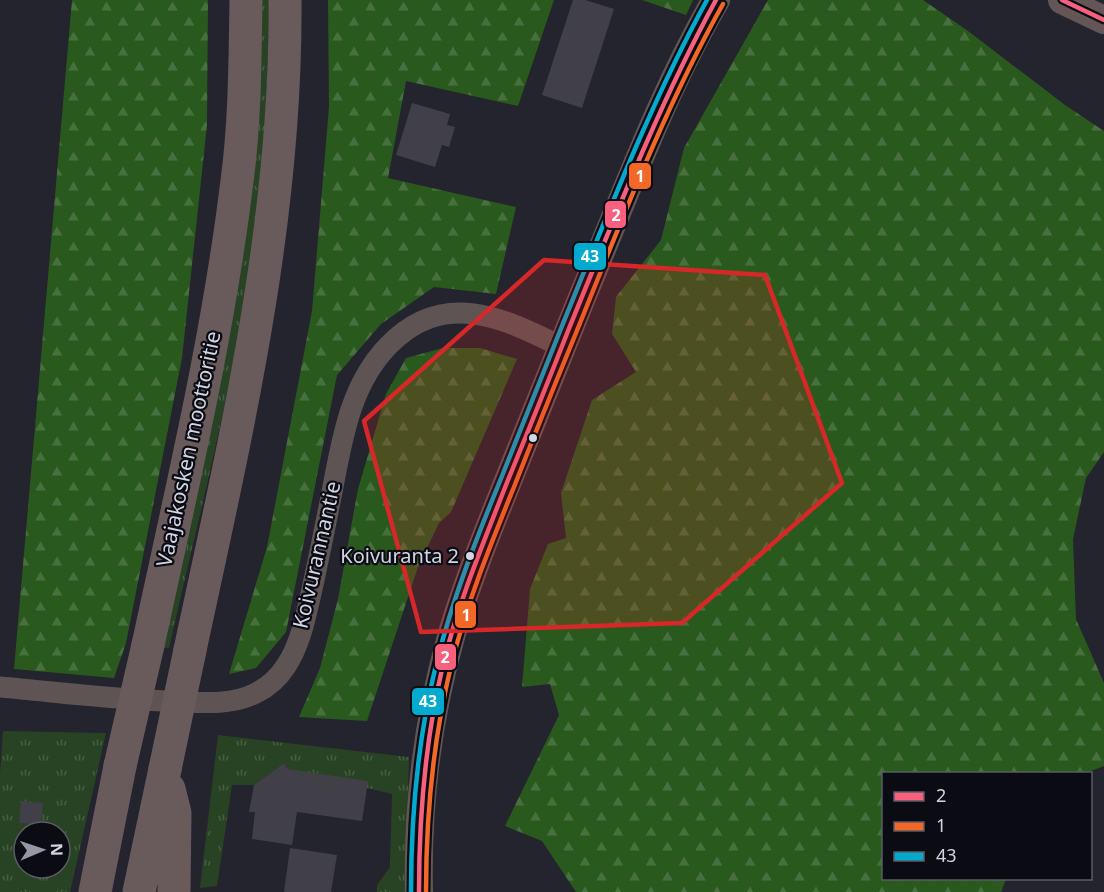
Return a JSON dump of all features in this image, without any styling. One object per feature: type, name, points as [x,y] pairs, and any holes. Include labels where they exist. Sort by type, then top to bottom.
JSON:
[{"type":"highway","name":"Vaajakosken moottoritie","points":[[95,892],[120,766],[192,442],[227,254],[239,167],[246,0]]},
{"type":"highway","name":"Vaajakosken moottoritie","points":[[139,892],[239,422],[259,314],[274,217],[284,81],[285,0]]},
{"type":"highway","points":[[165,769],[175,813],[174,892]]},
{"type":"main road","points":[[418,892],[420,802],[426,753],[452,634],[478,555],[562,347],[678,72],[716,0]]},
{"type":"main road","points":[[1062,0],[1104,20]]},
{"type":"street","name":"Koivurannantie","points":[[0,687],[111,699],[210,703],[235,701],[255,694],[271,683],[286,667],[296,645],[316,573],[343,432],[368,371],[383,351],[399,335],[419,322],[455,312],[479,313],[533,333],[562,347]]},
{"type":"highlighted area","points":[[544,260],[765,275],[842,483],[682,623],[421,632],[364,421]]},
{"type":"green space","points":[[72,0],[208,0],[207,125],[182,358],[126,643],[114,678],[14,669]]},
{"type":"green space","points":[[261,0],[269,0],[268,59],[261,176],[247,287],[216,442],[169,648],[161,647]]},
{"type":"green space","points":[[328,0],[554,0],[518,106],[406,81],[388,178],[516,207],[496,294],[434,287],[381,324],[337,375],[286,632],[256,668],[229,674],[267,547],[312,311],[329,107]]},
{"type":"green space","points":[[642,0],[693,0],[686,15]]},
{"type":"green space","points":[[768,0],[923,0],[968,31],[1065,105],[1104,131],[1104,452],[1086,478],[1073,539],[1076,619],[1104,683],[1104,766],[1088,772],[882,772],[882,880],[1006,880],[1001,892],[576,892],[542,841],[505,826],[559,715],[550,684],[522,687],[530,589],[548,544],[566,538],[561,493],[592,400],[636,372],[612,334],[616,297],[661,240],[684,148]]},
{"type":"green space","points":[[443,348],[480,348],[517,359],[451,512],[439,523],[418,567],[367,721],[299,717],[320,668],[338,599],[358,489],[386,394],[406,358]]},
{"type":"green space","points":[[3,731],[106,733],[70,892],[0,892],[0,774]]},
{"type":"green space","points":[[218,735],[409,757],[405,892],[377,892],[377,885],[390,867],[392,794],[288,769],[284,763],[254,785],[232,785],[217,886],[200,888]]},
{"type":"building","points":[[573,0],[585,0],[614,9],[582,108],[542,95]]},
{"type":"building","points":[[412,103],[450,114],[447,125],[455,127],[449,147],[442,145],[435,167],[396,155]]},
{"type":"building","points":[[284,763],[288,769],[368,781],[362,821],[297,812],[292,845],[252,839],[255,812],[249,812],[254,785]]},
{"type":"building","points":[[21,801],[43,803],[41,820],[19,820]]},
{"type":"building","points":[[290,848],[337,855],[331,892],[284,892]]},
{"type":"transit line","name":"43","points":[[411,892],[412,834],[420,746],[430,689],[458,590],[613,202],[667,79],[707,0]]},
{"type":"transit line","name":"2","points":[[419,892],[420,835],[427,749],[443,665],[463,596],[620,205],[675,81],[716,0]]},
{"type":"transit line","name":"2","points":[[1062,0],[1104,20]]},
{"type":"transit line","name":"1","points":[[426,892],[427,835],[435,750],[451,666],[471,598],[487,553],[644,166],[681,84],[723,4]]},
{"type":"place","name":"Koivuranta 2","points":[[470,556]]}]
